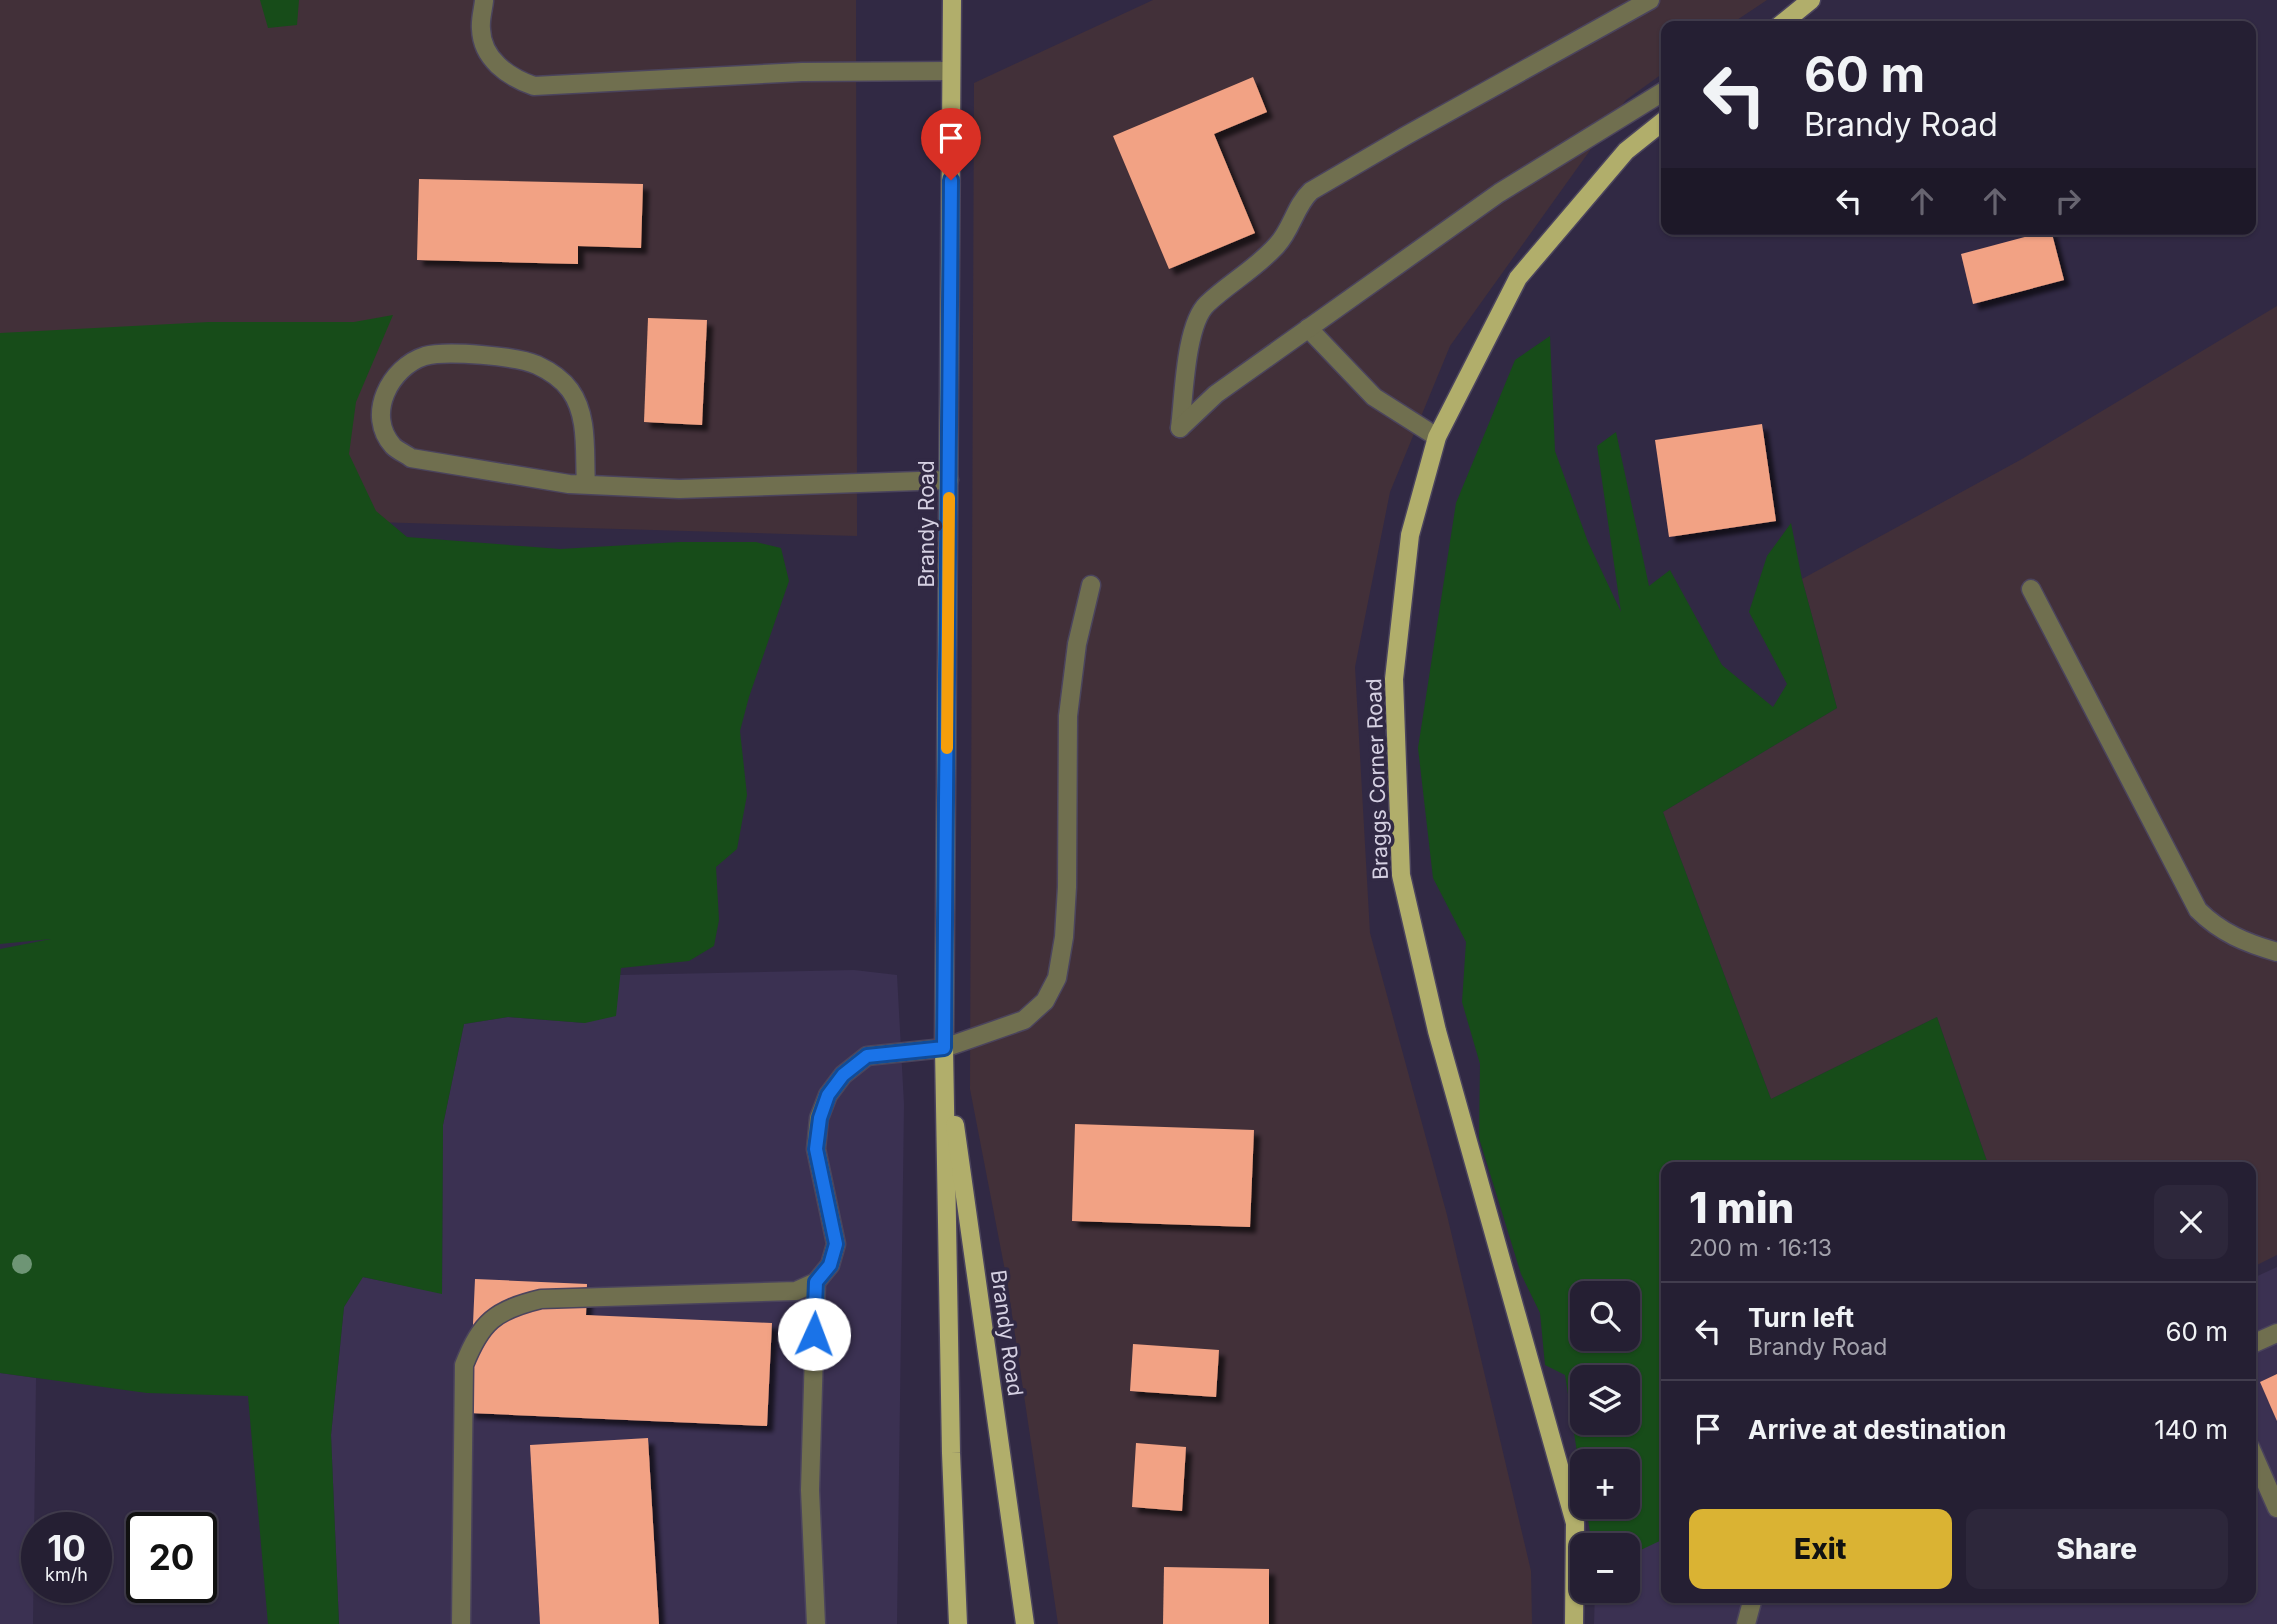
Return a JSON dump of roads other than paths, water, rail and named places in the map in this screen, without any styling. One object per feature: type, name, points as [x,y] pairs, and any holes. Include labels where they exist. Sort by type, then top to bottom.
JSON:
[{"type":"main road","name":"Brandy Road","points":[[952,0],[944,1048],[951,1453],[958,1624]]},
{"type":"main road","points":[[1785,21],[1811,0]]},
{"type":"main road","name":"Braggs Corner Road","points":[[1574,1624],[1575,1523],[1437,1031],[1401,875],[1394,679],[1410,536],[1437,438],[1518,278],[1626,151],[1661,123]]},
{"type":"main road","name":"Brandy Road","points":[[944,1048],[1025,1624]]},
{"type":"lane","points":[[1650,0],[1311,191],[1302,200],[1291,226],[1277,246],[1204,306],[1192,328],[1180,428],[1216,394],[1499,193],[1661,93]]},
{"type":"lane","points":[[1776,21],[1811,0]]},
{"type":"lane","points":[[484,1],[481,30],[486,48],[499,68],[516,80],[534,86],[803,72],[951,71]]},
{"type":"lane","points":[[1308,328],[1374,397],[1437,438]]},
{"type":"lane","points":[[586,484],[582,415],[571,391],[557,376],[534,363],[463,352],[426,356],[403,368],[387,387],[381,406],[383,427],[393,446],[411,458],[569,484],[678,489],[949,481]]},
{"type":"lane","points":[[461,1624],[464,1365],[475,1338],[494,1317],[513,1305],[541,1299],[796,1291],[816,1282],[830,1265],[836,1244],[816,1149],[820,1118],[828,1095],[843,1075],[867,1056],[944,1048],[1024,1020],[1045,1002],[1057,978],[1064,937],[1068,716],[1077,644],[1091,585]]},
{"type":"lane","points":[[2031,589],[2198,910],[2213,925],[2243,942],[2277,952]]},
{"type":"lane","points":[[816,1282],[810,1490],[816,1624]]},
{"type":"lane","points":[[2256,1342],[2277,1333]]},
{"type":"lane","points":[[2256,1461],[2277,1508]]},
{"type":"lane","points":[[1746,1624],[1752,1603]]}]
